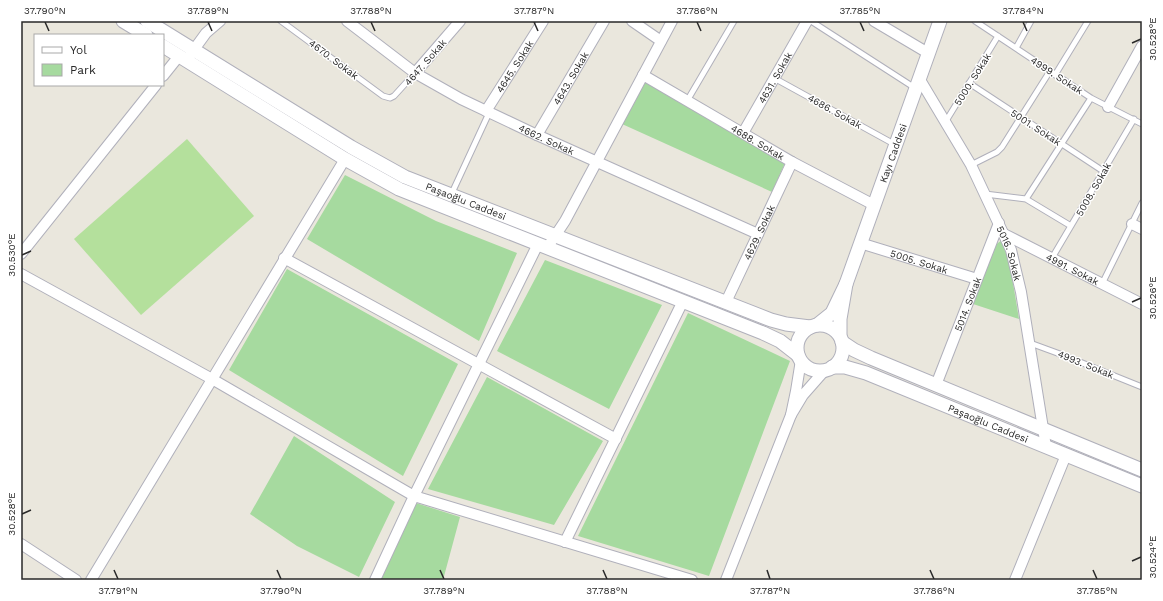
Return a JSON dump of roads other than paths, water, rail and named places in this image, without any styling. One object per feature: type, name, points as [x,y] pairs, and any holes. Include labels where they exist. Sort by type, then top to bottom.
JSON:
[{"type":"street","points":[[123,21],[144,34]]},
{"type":"street","name":"Paşaoğlu Caddesi","points":[[147,21],[162,34]]},
{"type":"street","points":[[164,75],[220,21]]},
{"type":"street","name":"4647. Sokak","points":[[414,73],[460,21]]},
{"type":"street","name":"4645. Sokak","points":[[487,112],[543,21]]},
{"type":"street","name":"4643. Sokak","points":[[537,135],[604,21]]},
{"type":"street","points":[[632,21],[661,41]]},
{"type":"street","points":[[375,580],[414,496],[480,364],[542,246],[556,236],[672,21]]},
{"type":"street","name":"4631. Sokak","points":[[742,134],[807,21]]},
{"type":"street","points":[[874,21],[928,53]]},
{"type":"street","name":"Kayı Caddesi","points":[[813,326],[832,314],[846,284],[940,21]]},
{"type":"street","name":"4662. Sokak","points":[[351,22],[414,73],[487,112],[758,234]]},
{"type":"street","name":"Paşaoğlu Caddesi","points":[[164,36],[186,55],[346,159],[399,189],[763,333],[780,341],[799,357]]},
{"type":"street","name":"Paşaoğlu Caddesi","points":[[164,46],[186,55],[405,177],[780,322],[813,326]]},
{"type":"street","points":[[1108,107],[1142,46]]},
{"type":"street","name":"4688. Sokak","points":[[643,75],[742,134],[874,205]]},
{"type":"street","name":"5016. Sokak","points":[[917,83],[946,121],[972,165],[1004,234],[1018,274],[1046,447]]},
{"type":"street","points":[[21,254],[155,86]]},
{"type":"street","points":[[91,580],[284,258],[346,159]]},
{"type":"street","name":"4629. Sokak","points":[[726,302],[792,162]]},
{"type":"street","name":"5014. Sokak","points":[[936,385],[999,223]]},
{"type":"street","points":[[1132,224],[1142,229]]},
{"type":"street","name":"4991. Sokak","points":[[1004,234],[1142,304]]},
{"type":"street","name":"5005. Sokak","points":[[860,243],[977,279]]},
{"type":"street","points":[[284,258],[616,439]]},
{"type":"street","points":[[21,274],[212,378],[414,496],[692,580]]},
{"type":"street","name":"Kayı Caddesi","points":[[841,339],[840,319],[846,284]]},
{"type":"street","points":[[565,542],[683,301]]},
{"type":"street","points":[[726,580],[791,415],[803,395],[842,355],[841,339],[831,328],[813,326],[799,337],[797,344],[799,357],[796,391],[791,415]]},
{"type":"street","name":"Paşaoğlu Caddesi","points":[[841,339],[863,355],[1140,467]]},
{"type":"street","points":[[799,357],[810,368],[829,369]]},
{"type":"street","name":"Paşaoğlu Caddesi","points":[[829,369],[845,367],[866,373],[1142,486]]},
{"type":"street","points":[[1015,580],[1066,455]]},
{"type":"street","points":[[21,544],[76,580]]},
{"type":"lane","name":"4670. Sokak","points":[[281,21],[387,97]]},
{"type":"lane","points":[[688,101],[734,21]]},
{"type":"lane","points":[[811,21],[917,83]]},
{"type":"lane","name":"4999. Sokak","points":[[975,21],[1091,98],[1142,124]]},
{"type":"lane","points":[[1016,48],[1031,21]]},
{"type":"lane","points":[[1056,75],[1088,21]]},
{"type":"lane","name":"5000. Sokak","points":[[946,121],[998,36]]},
{"type":"lane","points":[[972,165],[1000,150],[1050,71]]},
{"type":"lane","name":"4647. Sokak","points":[[387,97],[394,96],[414,73]]},
{"type":"lane","name":"4686. Sokak","points":[[774,78],[896,145]]},
{"type":"lane","name":"5001. Sokak","points":[[969,83],[1103,172]]},
{"type":"lane","points":[[1026,199],[1091,98]]},
{"type":"lane","name":"4645. Sokak","points":[[451,195],[487,112]]},
{"type":"lane","name":"5008. Sokak","points":[[1052,258],[1134,119]]},
{"type":"lane","points":[[985,194],[1026,199],[1071,226]]},
{"type":"lane","points":[[1102,284],[1142,203]]},
{"type":"lane","name":"4993. Sokak","points":[[1030,344],[1060,354],[1142,387]]}]
